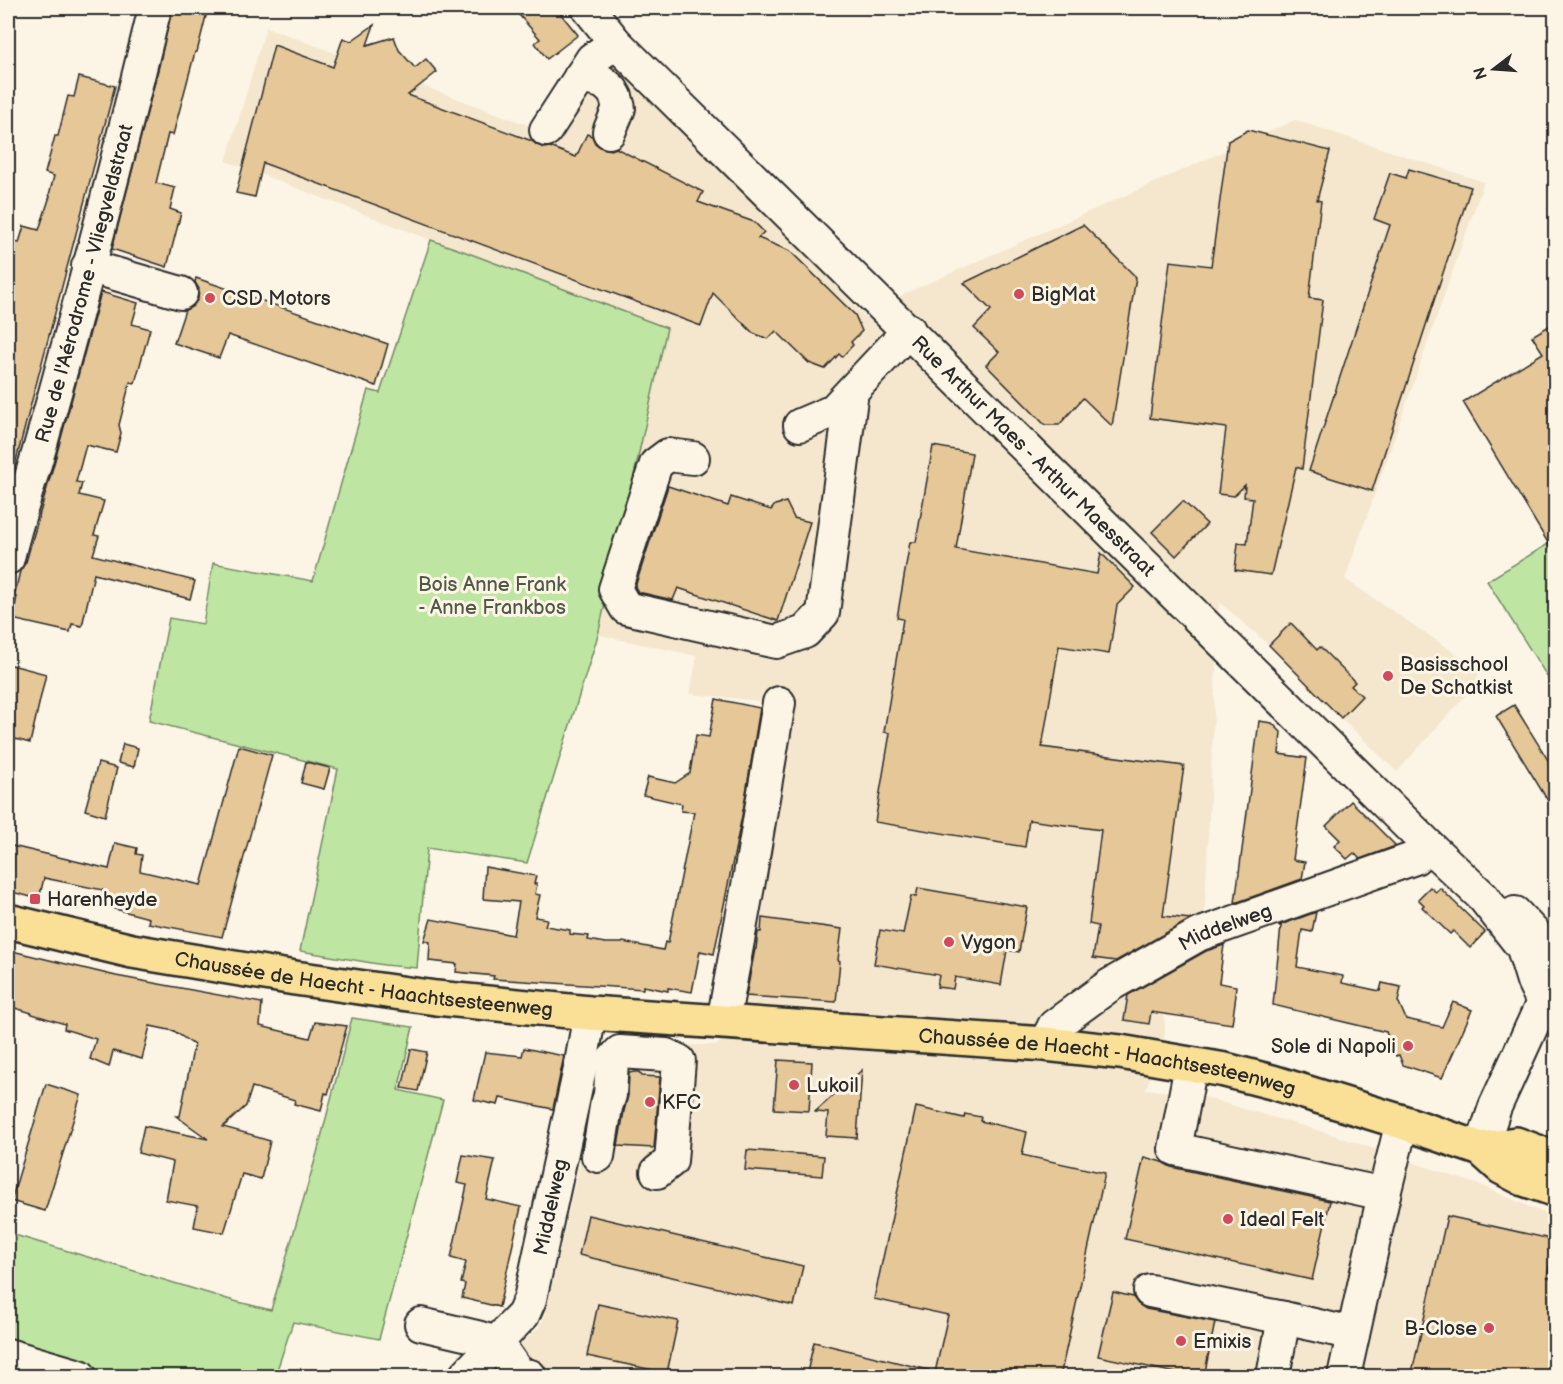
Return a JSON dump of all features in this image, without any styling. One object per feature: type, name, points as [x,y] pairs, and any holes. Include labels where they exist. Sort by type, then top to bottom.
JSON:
[{"type":"main road","name":"Chaussée de Haecht - Haachtsesteenweg","points":[[8,921],[132,951],[436,998],[590,1013],[1045,1044],[1120,1052],[1224,1070],[1272,1082],[1481,1149],[1501,1167],[1524,1179],[1556,1190]]},
{"type":"main road","name":"Chaussée de Haecht - Haachtsesteenweg","points":[[1481,1149],[1516,1144],[1535,1150],[1556,1161]]},
{"type":"street","name":"Rue de l'Aérodrome - Vliegveldstraat","points":[[8,558],[16,521],[41,442],[127,123],[154,8]]},
{"type":"street","name":"Rue Arthur Maes - Arthur Maesstraat","points":[[588,8],[616,43],[1483,897],[1523,948],[1533,981],[1551,998],[1495,1107],[1481,1149]]},
{"type":"street","points":[[546,130],[592,59],[616,43]]},
{"type":"street","points":[[580,77],[603,82],[616,97],[619,108],[609,132]]},
{"type":"street","points":[[88,266],[182,293]]},
{"type":"street","points":[[800,425],[833,411],[909,330]]},
{"type":"street","points":[[693,458],[668,454],[656,464],[615,589],[626,608],[776,642],[805,632],[823,613],[852,391]]},
{"type":"street","points":[[723,1022],[779,703]]},
{"type":"street","name":"Middelweg","points":[[1045,1044],[1054,1026],[1110,985],[1198,935],[1415,858],[1429,846]]},
{"type":"street","name":"Rue Arthur Maes - Arthur Maesstraat","points":[[1483,897],[1516,913],[1548,946],[1556,966]]},
{"type":"street","name":"Middelweg","points":[[465,1377],[523,1315],[530,1299],[590,1013]]},
{"type":"street","points":[[598,1156],[610,1095],[612,1061],[621,1052],[666,1055],[679,1061],[671,1161],[657,1172]]},
{"type":"street","points":[[1191,1065],[1175,1149],[1384,1194]]},
{"type":"street","points":[[1344,1377],[1402,1122]]},
{"type":"street","points":[[1150,1291],[1353,1334]]},
{"type":"street","points":[[1273,1377],[1284,1318]]},
{"type":"street","points":[[421,1324],[497,1343],[519,1374],[530,1377]]},
{"type":"street","points":[[8,1356],[80,1377]]},
{"type":"shaded area","points":[[266,27],[528,125],[600,34],[865,317],[904,294],[1295,120],[1484,182],[1345,579],[1479,669],[1476,684],[1397,772],[1269,645],[1219,602],[1204,929],[1163,962],[1165,1035],[1146,1089],[1200,1096],[1331,1134],[1482,1186],[1555,1218],[1555,1376],[488,1376],[538,1328],[546,1313],[606,1044],[718,1045],[779,703],[690,694],[697,656],[598,635],[667,328],[226,161]]},
{"type":"green space","name":"Bois Anne Frank - Anne Frankbos","points":[[431,240],[667,328],[598,635],[527,863],[427,848],[417,968],[300,951],[338,769],[149,721],[169,618],[203,624],[213,563],[313,581],[368,390],[380,393]]},
{"type":"green space","points":[[1548,544],[1555,556],[1555,689],[1487,581]]},
{"type":"green space","points":[[352,1018],[413,1027],[398,1090],[443,1100],[379,1339],[293,1322],[275,1376],[101,1376],[8,1350],[8,1233],[271,1310],[317,1153]]},
{"type":"building","points":[[172,8],[190,8],[207,12],[173,135],[168,134],[156,183],[175,188],[170,209],[181,213],[167,267],[112,249]]},
{"type":"building","points":[[513,8],[556,8],[578,35],[547,59],[535,43],[540,39]]},
{"type":"building","points":[[374,25],[367,45],[394,37],[399,50],[415,68],[426,59],[437,72],[408,95],[532,141],[544,148],[550,147],[576,157],[587,134],[592,136],[595,143],[602,148],[611,150],[616,148],[703,192],[698,202],[754,222],[764,232],[758,238],[790,251],[855,315],[862,331],[851,342],[853,345],[842,357],[839,354],[825,369],[809,363],[776,331],[768,339],[753,333],[713,293],[701,326],[263,163],[255,197],[236,193],[274,45],[333,67],[343,38],[351,41]]},
{"type":"building","points":[[79,77],[115,86],[13,472],[8,471],[8,249],[10,240],[19,243],[24,226],[39,230],[54,176],[45,173],[55,136],[58,136],[68,96],[74,97]]},
{"type":"building","points":[[1248,130],[1330,151],[1317,200],[1321,201],[1309,298],[1323,300],[1302,469],[1296,467],[1271,575],[1235,570],[1238,543],[1247,544],[1253,498],[1244,497],[1245,485],[1234,496],[1218,494],[1226,428],[1150,418],[1170,261],[1211,266],[1228,141]]},
{"type":"building","points":[[1409,169],[1471,187],[1372,491],[1309,471],[1390,225],[1374,219],[1390,173],[1406,178]]},
{"type":"building","points":[[1083,225],[1136,277],[1112,426],[1083,398],[1059,425],[1045,425],[986,365],[999,352],[974,328],[991,310],[964,283]]},
{"type":"building","points":[[196,278],[388,344],[376,386],[228,335],[219,358],[174,343],[185,310],[193,306],[198,299],[199,289],[195,282]]},
{"type":"building","points":[[101,292],[138,303],[132,324],[150,329],[135,383],[130,382],[119,425],[121,433],[116,452],[86,445],[76,482],[82,483],[79,495],[104,501],[94,535],[99,536],[93,555],[195,581],[190,599],[94,574],[82,626],[72,624],[70,632],[12,619],[17,597],[14,597],[20,571],[26,562]]},
{"type":"building","points":[[1556,322],[1556,556],[1463,402],[1543,353],[1532,336]]},
{"type":"building","points":[[933,446],[972,453],[956,549],[1097,574],[1101,553],[1135,587],[1117,605],[1109,654],[1059,646],[1042,747],[1184,766],[1163,916],[1191,919],[1116,961],[1093,958],[1098,926],[1089,924],[1101,830],[1029,820],[1025,847],[875,822],[890,733],[884,732],[903,619],[897,618],[910,542],[916,542]]},
{"type":"building","points":[[668,486],[728,506],[731,497],[771,510],[775,505],[786,502],[794,518],[810,522],[778,621],[678,588],[673,600],[638,592],[635,587]]},
{"type":"building","points":[[1183,501],[1207,524],[1176,556],[1152,532]]},
{"type":"building","points":[[1291,623],[1317,650],[1320,647],[1355,682],[1351,686],[1362,696],[1341,718],[1269,645]]},
{"type":"building","points":[[8,664],[46,674],[30,743],[8,737]]},
{"type":"building","points":[[716,699],[760,708],[743,811],[714,954],[700,951],[692,992],[668,988],[668,991],[643,986],[643,989],[493,979],[494,976],[456,972],[457,964],[429,961],[430,942],[424,941],[431,919],[513,935],[519,902],[483,899],[485,867],[536,876],[535,894],[540,895],[535,917],[547,919],[545,926],[570,930],[570,934],[589,936],[588,940],[605,943],[623,942],[663,950],[665,942],[668,943],[694,812],[681,811],[682,804],[643,795],[648,777],[675,783],[690,773],[696,735],[709,737]]},
{"type":"building","points":[[1514,705],[1556,773],[1556,814],[1496,716]]},
{"type":"building","points":[[1259,721],[1272,723],[1281,732],[1279,754],[1307,758],[1293,860],[1305,862],[1302,879],[1235,903]]},
{"type":"building","points":[[123,744],[138,748],[134,767],[118,763]]},
{"type":"building","points":[[239,746],[272,755],[222,937],[148,923],[149,918],[100,905],[103,890],[44,878],[39,899],[8,891],[8,845],[109,869],[115,843],[137,848],[136,854],[142,855],[140,871],[201,885]]},
{"type":"building","points":[[306,762],[330,768],[324,789],[301,783]]},
{"type":"building","points":[[98,763],[117,768],[105,816],[85,810]]},
{"type":"building","points":[[1351,801],[1395,845],[1393,847],[1360,859],[1354,853],[1347,859],[1334,846],[1340,840],[1326,826]]},
{"type":"building","points":[[1430,887],[1436,892],[1440,888],[1485,932],[1470,948],[1453,931],[1450,934],[1422,907],[1424,905],[1418,899]]},
{"type":"building","name":"Vygon","points":[[918,888],[1027,907],[1019,952],[1007,950],[1001,985],[955,977],[953,989],[937,987],[939,975],[874,964],[880,930],[903,934],[911,896],[916,897]]},
{"type":"building","points":[[1316,912],[1312,932],[1302,930],[1297,967],[1343,976],[1342,983],[1380,991],[1382,983],[1401,987],[1398,1002],[1406,1019],[1442,1027],[1453,1002],[1472,1010],[1442,1078],[1403,1065],[1399,1055],[1396,1056],[1386,1032],[1273,1005],[1281,926],[1278,926]]},
{"type":"building","points":[[762,918],[842,929],[836,1002],[746,996],[758,932],[761,932]]},
{"type":"building","points":[[1224,945],[1219,983],[1236,986],[1232,1024],[1151,1012],[1149,1024],[1124,1020],[1128,995],[1206,951]]},
{"type":"building","points":[[8,950],[116,976],[262,1003],[260,1026],[310,1038],[315,1022],[347,1026],[321,1111],[294,1104],[295,1100],[252,1087],[246,1106],[223,1127],[270,1141],[261,1179],[242,1174],[224,1233],[194,1227],[198,1206],[166,1200],[173,1162],[138,1153],[144,1126],[208,1139],[176,1116],[180,1116],[194,1045],[174,1031],[150,1026],[142,1059],[113,1051],[109,1067],[90,1059],[96,1039],[64,1029],[65,1024],[8,1004]]},
{"type":"building","points":[[524,1048],[564,1056],[553,1109],[500,1098],[498,1105],[474,1100],[485,1052],[522,1056]]},
{"type":"building","points":[[411,1049],[427,1052],[418,1091],[402,1088]]},
{"type":"building","points":[[778,1060],[812,1062],[809,1111],[774,1109]]},
{"type":"building","points":[[862,1070],[857,1138],[826,1136],[828,1113],[815,1112]]},
{"type":"building","points":[[639,1072],[642,1076],[660,1077],[654,1148],[618,1146],[628,1096],[629,1073]]},
{"type":"building","points":[[46,1084],[81,1095],[45,1211],[11,1201]]},
{"type":"building","points":[[916,1107],[964,1118],[965,1114],[981,1117],[980,1121],[1027,1132],[1022,1155],[1105,1173],[1060,1377],[934,1377],[948,1315],[874,1299]]},
{"type":"building","points":[[747,1150],[824,1156],[822,1176],[745,1170]]},
{"type":"building","points":[[463,1155],[495,1160],[486,1199],[521,1207],[499,1307],[462,1298],[465,1284],[461,1283],[466,1262],[451,1258],[467,1185],[457,1183]]},
{"type":"building","name":"Ideal Felt","points":[[1144,1157],[1171,1167],[1330,1201],[1312,1280],[1125,1239]]},
{"type":"building","points":[[588,1215],[803,1266],[794,1306],[579,1255]]},
{"type":"building","name":"B-Close","points":[[1447,1216],[1555,1240],[1547,1277],[1556,1279],[1556,1377],[1411,1377]]},
{"type":"building","points":[[1113,1292],[1133,1297],[1146,1309],[1215,1322],[1204,1377],[1194,1377],[1098,1356]]},
{"type":"building","points":[[598,1304],[678,1321],[667,1373],[587,1356]]},
{"type":"building","points":[[814,1342],[929,1370],[928,1377],[806,1377]]},
{"type":"place","name":"BigMat","points":[[1019,294]]},
{"type":"place","name":"CSD Motors","points":[[210,298]]},
{"type":"place","name":"Basisschool De Schatkist","points":[[1388,676]]},
{"type":"place","name":"Harenheyde","points":[[35,899]]},
{"type":"place","name":"Vygon","points":[[949,942]]},
{"type":"place","name":"Sole di Napoli","points":[[1408,1046]]},
{"type":"place","name":"Lukoil","points":[[794,1085]]},
{"type":"place","name":"KFC","points":[[650,1102]]},
{"type":"place","name":"Ideal Felt","points":[[1228,1219]]},
{"type":"place","name":"B-Close","points":[[1489,1328]]},
{"type":"place","name":"Emixis","points":[[1181,1341]]}]
